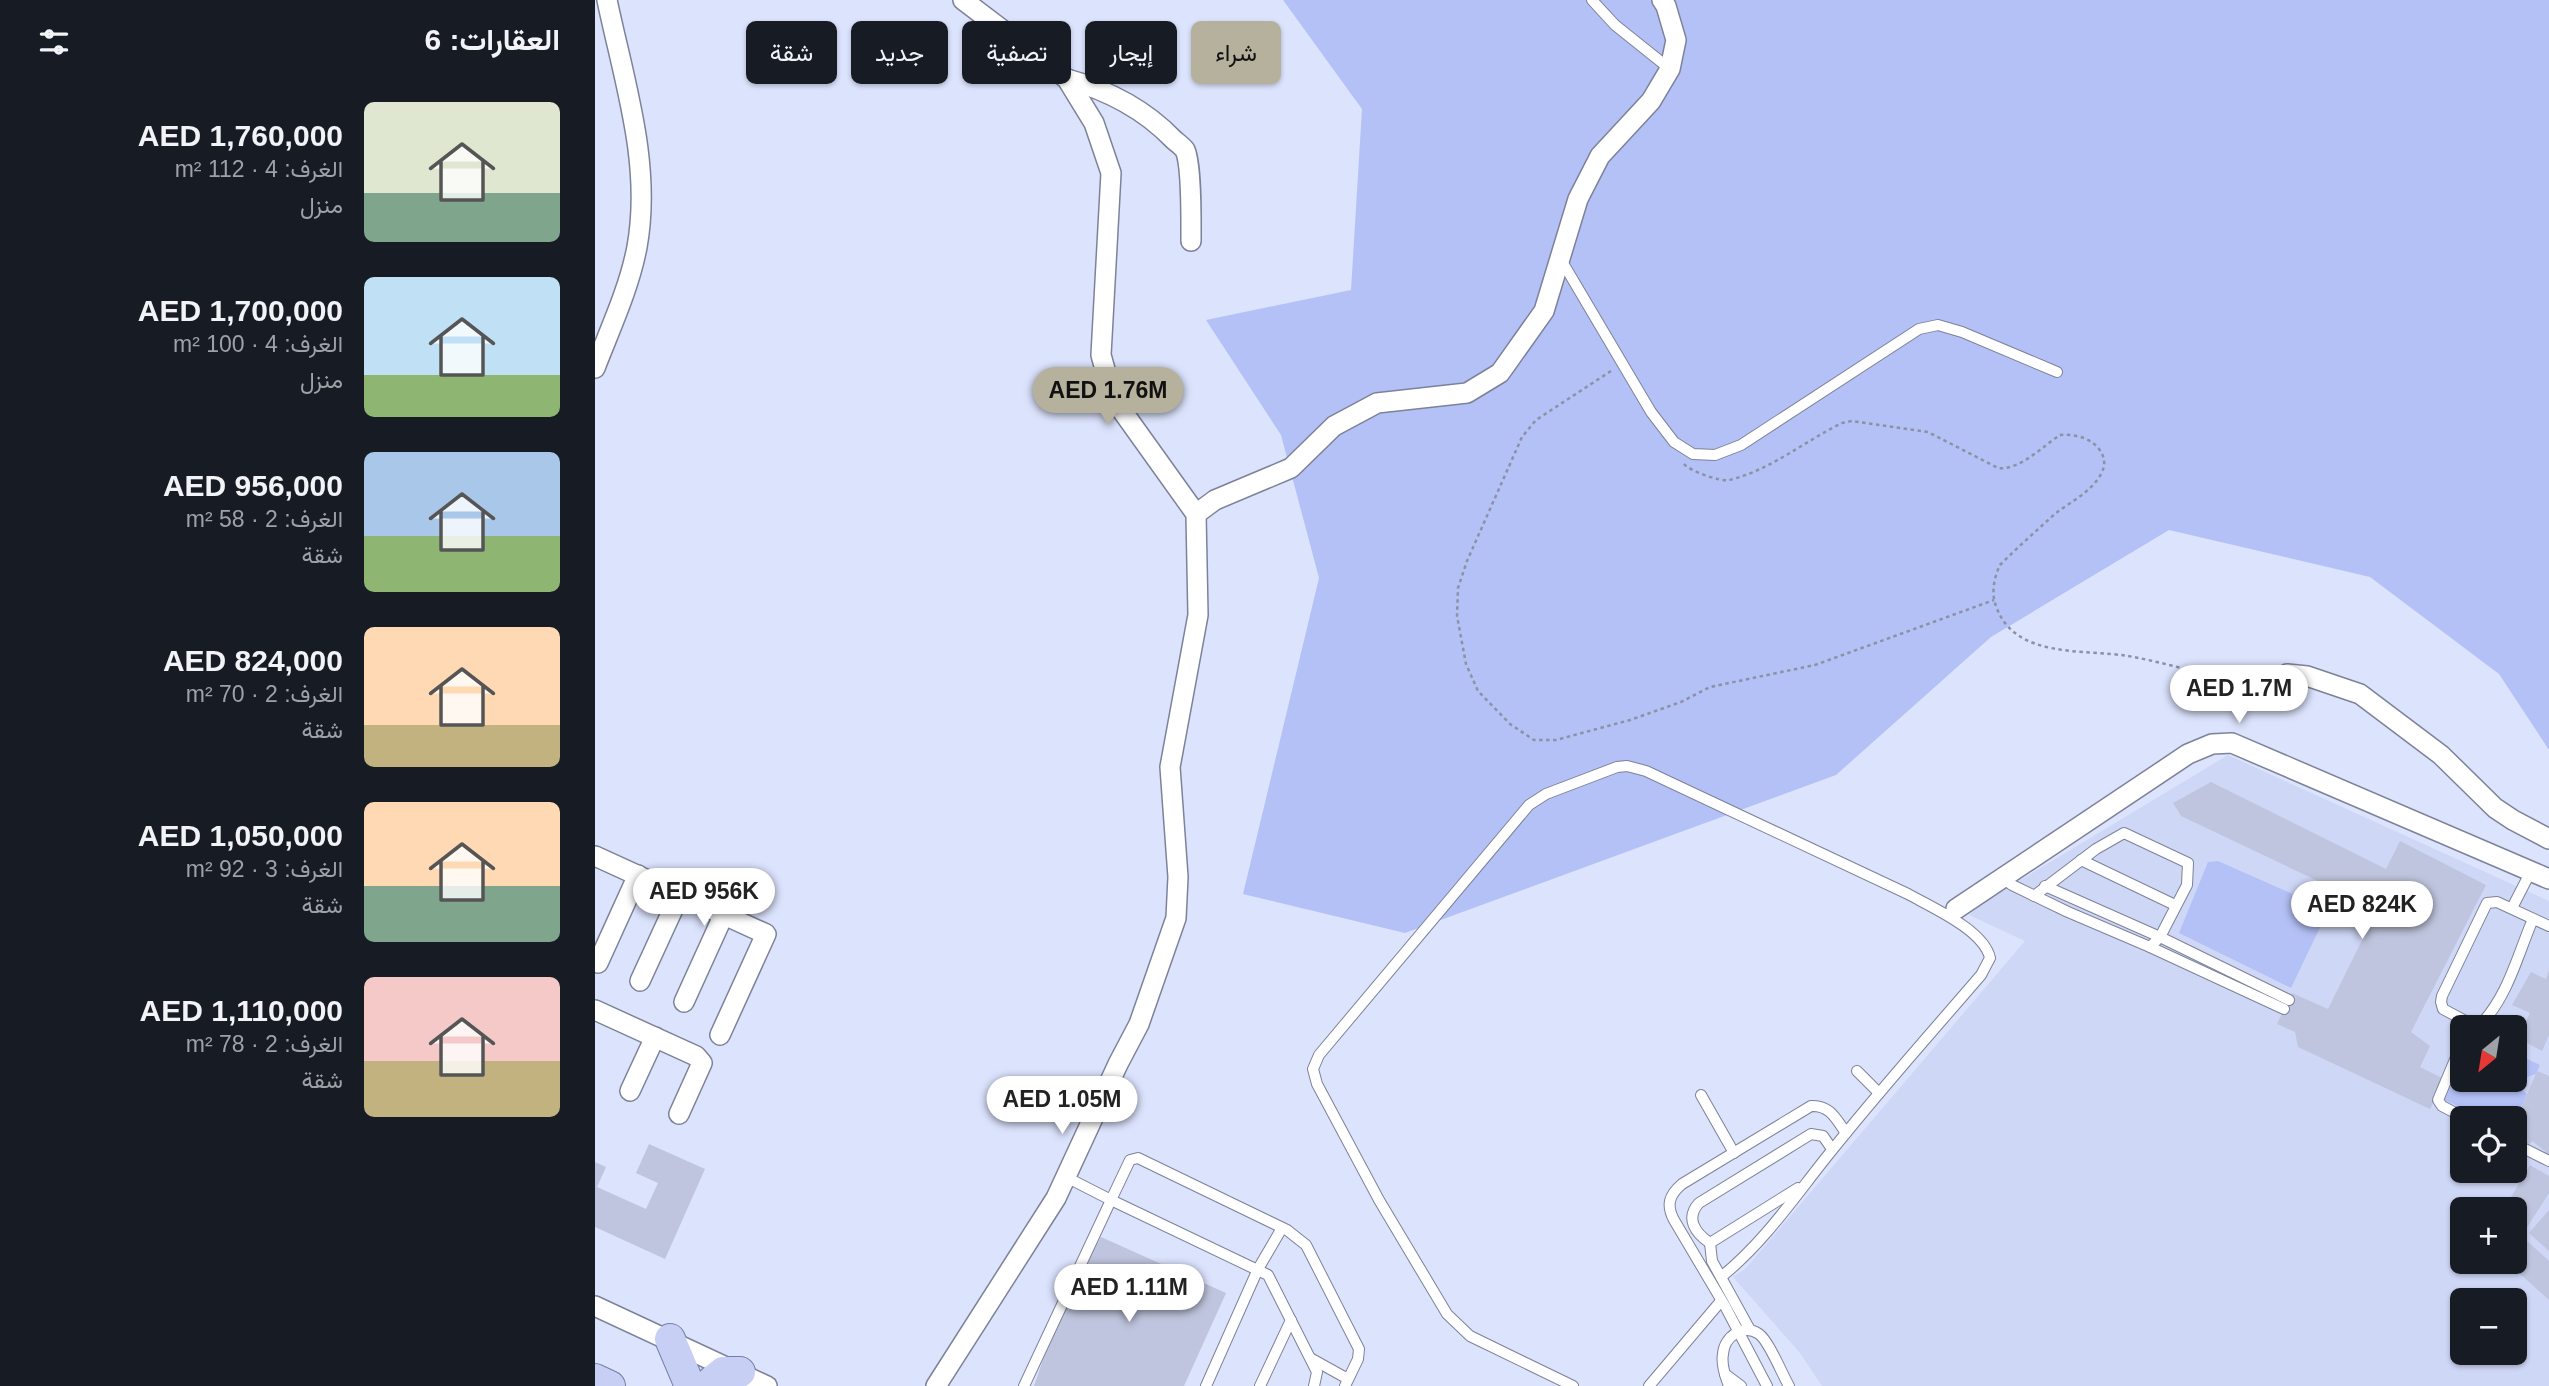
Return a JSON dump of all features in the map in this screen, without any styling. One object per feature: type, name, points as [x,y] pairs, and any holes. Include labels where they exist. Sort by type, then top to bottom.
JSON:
[{"type":"main road","points":[[670,1339],[690,1386]]},
{"type":"main road","points":[[712,1386],[712,1381],[723,1372],[740,1372]]},
{"type":"main road","points":[[595,1379],[610,1386]]},
{"type":"street","points":[[595,369],[637,249],[643,202],[641,154],[607,0]]},
{"type":"street","points":[[963,0],[991,21]]},
{"type":"street","points":[[1196,514],[1215,500],[1291,468],[1334,426],[1377,402],[1467,393],[1500,373],[1544,312],[1578,199],[1599,156],[1651,101],[1671,69],[1676,40],[1666,6],[1661,0]]},
{"type":"street","points":[[1071,80],[1103,90],[1139,110],[1164,129],[1185,151],[1191,242]]},
{"type":"street","points":[[936,1386],[1056,1198],[1139,1024],[1177,918],[1178,877],[1170,767],[1198,615],[1196,514],[1112,398],[1101,355],[1111,173],[1094,123],[1070,84]]},
{"type":"street","points":[[2287,674],[2307,676],[2360,694],[2441,755],[2495,808],[2549,839]]},
{"type":"street","points":[[1951,912],[2188,754],[2212,744],[2232,743],[2540,875]]},
{"type":"street","points":[[595,856],[766,933],[720,1035]]},
{"type":"street","points":[[598,963],[638,876]]},
{"type":"street","points":[[641,982],[680,894]]},
{"type":"street","points":[[684,1002],[724,914]]},
{"type":"street","points":[[597,1016],[655,1037],[696,1056],[702,1063],[678,1114]]},
{"type":"street","points":[[630,1091],[655,1037]]},
{"type":"street","points":[[595,1306],[767,1386]]},
{"type":"lane","points":[[1592,0],[1615,25],[1671,69]]},
{"type":"lane","points":[[1560,258],[1651,412],[1674,442],[1693,454],[1715,455],[1741,446],[1919,329],[1938,325],[1962,332],[2057,372]]},
{"type":"lane","points":[[1573,1386],[1470,1336],[1447,1314],[1379,1200],[1317,1084],[1313,1069],[1319,1055],[1529,805],[1546,794],[1627,766],[1646,771],[1951,912],[1988,948],[1990,958],[1987,967],[1832,1149],[1757,1245],[1721,1277]]},
{"type":"lane","points":[[2034,896],[2081,860],[2124,834],[2188,863],[2187,885],[2160,937],[2150,947]]},
{"type":"lane","points":[[2081,860],[2175,905]]},
{"type":"lane","points":[[2512,908],[2540,875]]},
{"type":"lane","points":[[2003,878],[2034,896],[2286,1005],[2160,937],[2045,886]]},
{"type":"lane","points":[[2452,1015],[2441,1006],[2441,999],[2487,903],[2494,901],[2549,926]]},
{"type":"lane","points":[[2490,1015],[2533,919]]},
{"type":"lane","points":[[1857,1071],[1879,1093]]},
{"type":"lane","points":[[2450,1072],[2438,1100],[2450,1110]]},
{"type":"lane","points":[[1702,1095],[1734,1153]]},
{"type":"lane","points":[[1767,1386],[1669,1211],[1669,1200],[1674,1191],[1811,1106],[1820,1105],[1828,1109],[1846,1133]]},
{"type":"lane","points":[[1789,1386],[1762,1337],[1750,1330],[1711,1256],[1710,1243],[1693,1227],[1692,1214],[1699,1203],[1806,1137],[1818,1134],[1823,1136],[1832,1149]]},
{"type":"lane","points":[[2527,1150],[2549,1161]]},
{"type":"lane","points":[[1024,1386],[1130,1160],[1138,1158],[1282,1228],[1306,1245],[1359,1349],[1358,1359],[1347,1383],[1311,1359]]},
{"type":"lane","points":[[1066,1177],[1258,1269],[1270,1278],[1318,1376],[1314,1386]]},
{"type":"lane","points":[[1710,1243],[1806,1182]]},
{"type":"lane","points":[[1681,1233],[1693,1227]]},
{"type":"lane","points":[[1206,1386],[1258,1269],[1282,1228]]},
{"type":"lane","points":[[1649,1386],[1721,1301]]},
{"type":"lane","points":[[1260,1386],[1291,1320]]},
{"type":"lane","points":[[1728,1386],[1722,1356],[1724,1346],[1729,1338],[1738,1332],[1750,1330]]},
{"type":"lane","points":[[1725,1374],[1741,1386]]},
{"type":"path","points":[[1622,363],[1536,420],[1522,437],[1467,561],[1458,588],[1457,616],[1466,664],[1478,691],[1510,724],[1534,740],[1556,740],[1630,720],[1681,702],[1710,687],[1815,665],[1993,600]]},
{"type":"path","points":[[1674,442],[1680,461],[1688,469],[1726,481],[1762,467],[1842,423],[1852,421],[1928,432],[1998,468],[2006,469],[2060,435],[2083,438],[2095,444],[2101,452],[2105,463],[2102,472],[2095,483],[2057,513],[2000,565],[1995,574],[1993,600],[2005,624],[2025,640],[2042,646],[2066,651],[2127,656],[2246,683],[2287,674]]},
{"type":"shaded area","points":[[1283,0],[2549,0],[2549,750],[2499,674],[2370,577],[2169,530],[1991,637],[1836,775],[1405,933],[1243,894],[1319,578],[1281,435],[1206,320],[1351,290],[1362,109]]},
{"type":"shaded area","points":[[2228,755],[2549,901],[2549,1386],[1822,1386],[1800,1353],[1733,1277],[1746,1268],[2025,941],[1969,915],[1982,903]]},
{"type":"shaded area","points":[[2218,861],[2320,906],[2318,913],[2325,917],[2291,988],[2179,933],[2208,862]]},
{"type":"shaded area","points":[[2527,1059],[2540,1065],[2536,1074],[2527,1077]]},
{"type":"shaded area","points":[[2450,1087],[2450,1092],[2527,1094],[2522,1106],[2458,1106],[2444,1100]]},
{"type":"building","points":[[2211,782],[2386,869],[2400,841],[2486,885],[2411,1032],[2430,1046],[2420,1067],[2444,1079],[2430,1109],[2298,1047],[2295,1032],[2277,1024],[2292,993],[2328,1009],[2373,918],[2336,900],[2341,892],[2181,816],[2173,803]]},
{"type":"building","points":[[2549,970],[2549,1035],[2542,1051],[2527,1043],[2527,1019],[2530,1013],[2512,1005],[2531,972],[2546,979]]},
{"type":"building","points":[[2537,1071],[2549,1076],[2549,1157],[2543,1155],[2545,1151],[2532,1141],[2530,1144],[2527,1143],[2527,1106],[2522,1106]]},
{"type":"building","points":[[649,1144],[705,1169],[665,1259],[595,1227],[595,1162],[606,1167],[597,1187],[646,1209],[658,1183],[636,1173]]},
{"type":"building","points":[[2530,1165],[2549,1176],[2549,1193],[2527,1227],[2527,1197],[2511,1197],[2519,1183],[2527,1183],[2527,1170]]},
{"type":"building","points":[[2549,1210],[2549,1251],[2529,1233]]},
{"type":"building","points":[[1101,1237],[1226,1293],[1184,1386],[1034,1386],[1062,1304]]},
{"type":"building","points":[[2527,1241],[2549,1261],[2549,1300],[2520,1274],[2527,1274]]}]
